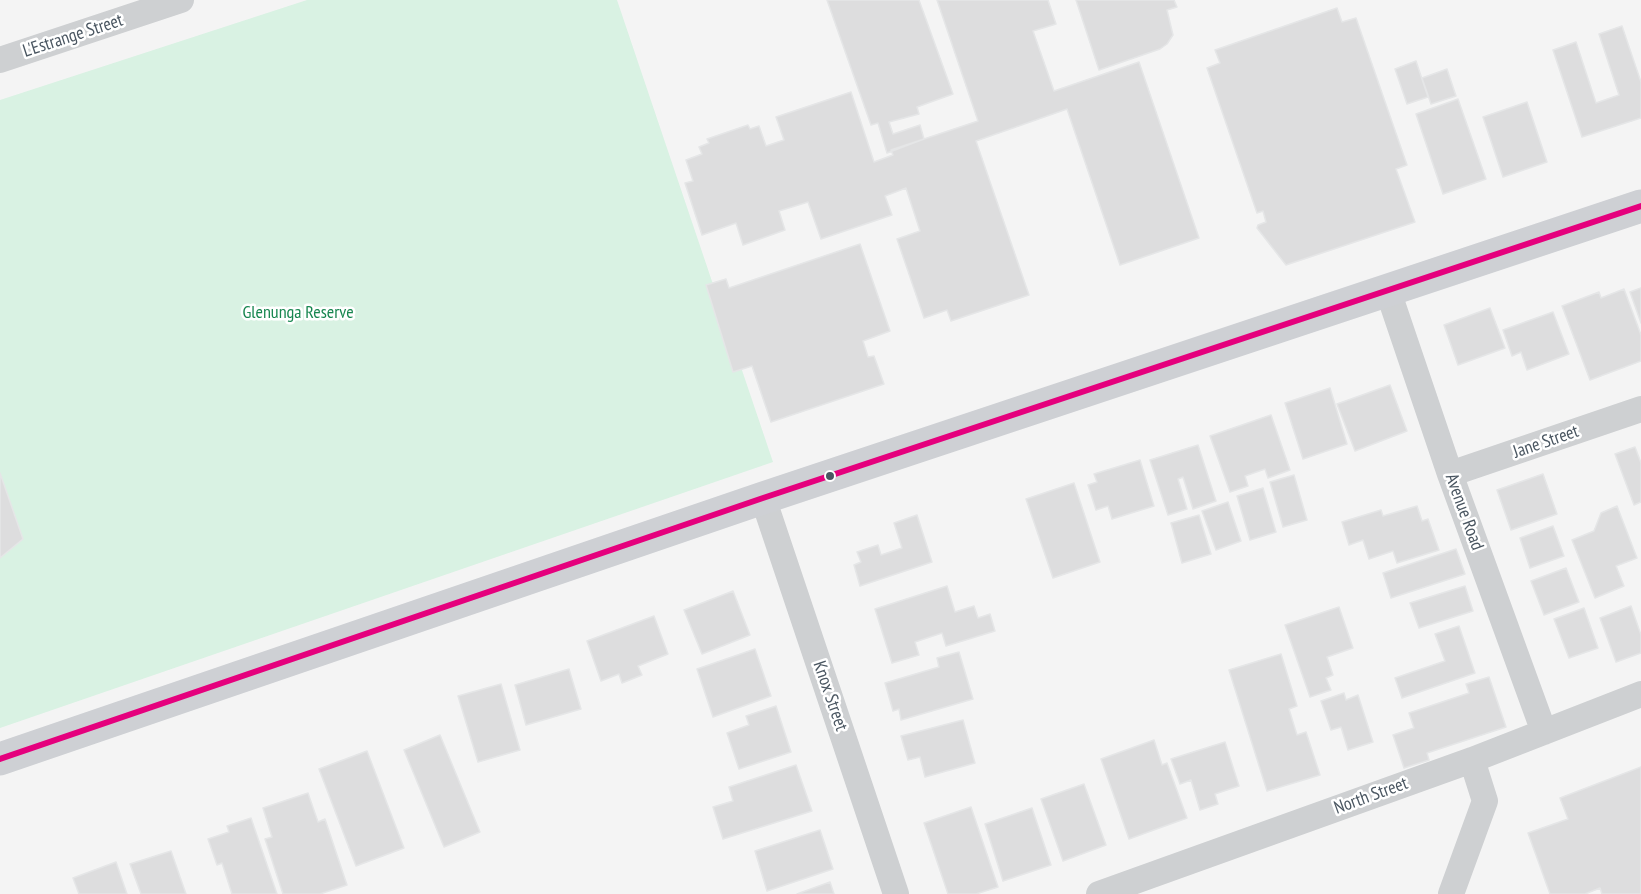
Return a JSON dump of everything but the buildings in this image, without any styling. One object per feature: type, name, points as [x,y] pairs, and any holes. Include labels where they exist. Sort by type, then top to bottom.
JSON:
[{"type":"street","name":"L'Estrange Street","points":[[0,60],[140,7],[181,0]]},
{"type":"street","points":[[0,759],[763,498],[1641,206]]},
{"type":"street","name":"Avenue Road","points":[[1388,291],[1450,474],[1545,732]]},
{"type":"street","name":"Jane Street","points":[[1450,474],[1641,409]]},
{"type":"street","name":"Knox Street","points":[[763,498],[896,894]]},
{"type":"street","name":"North Street","points":[[1100,894],[1472,760],[1641,694]]},
{"type":"street","points":[[1451,894],[1485,801],[1472,760]]},
{"type":"green space","name":"Glenunga Reserve","points":[[307,0],[617,0],[773,462],[0,728],[0,100]]},
{"type":"transit line","points":[[0,759],[763,498],[1641,206]]}]
